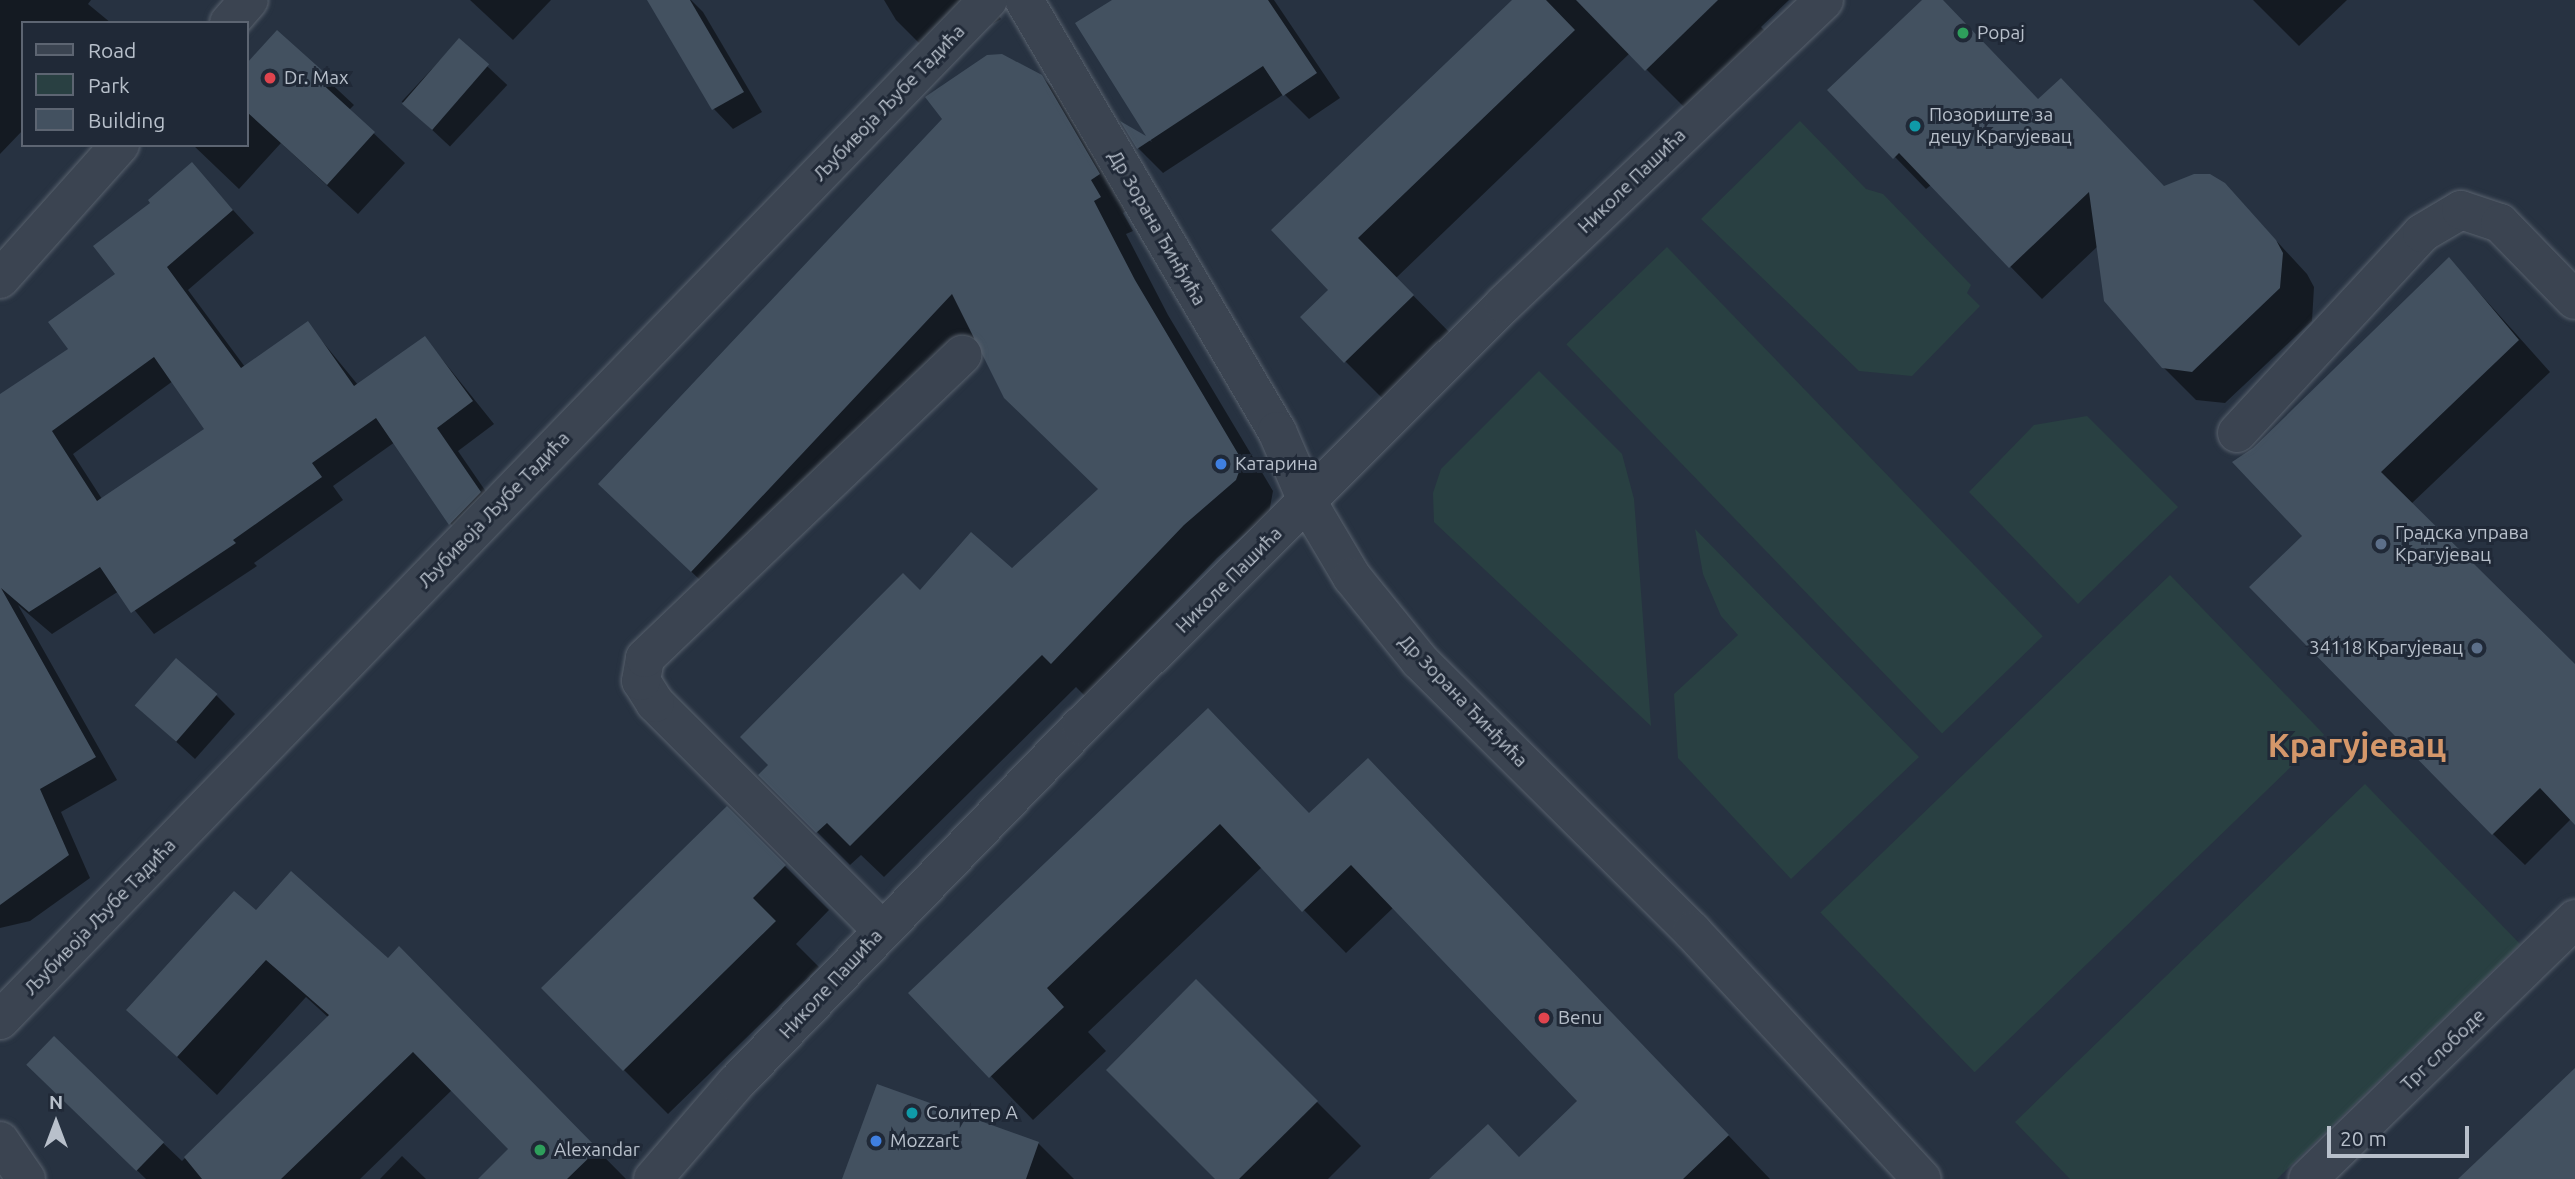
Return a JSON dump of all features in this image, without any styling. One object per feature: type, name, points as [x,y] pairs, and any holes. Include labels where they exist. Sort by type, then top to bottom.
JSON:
[{"type":"street","points":[[231,21],[249,0]]},
{"type":"street","name":"Љубивоја Љубе Тадића","points":[[0,1020],[988,0]]},
{"type":"street","name":"Др Зорана Ђинђића","points":[[1024,0],[1277,431],[1308,503],[1352,577],[1419,661],[1692,931],[1922,1179]]},
{"type":"street","name":"Николе Пашића","points":[[653,1179],[882,930],[1504,304],[1824,0]]},
{"type":"street","points":[[0,279],[118,147]]},
{"type":"street","points":[[2237,433],[2422,233],[2461,210],[2500,223],[2575,300]]},
{"type":"street","points":[[882,930],[655,704],[641,681],[645,658],[962,355]]},
{"type":"street","name":"Трг слободе","points":[[2308,1179],[2575,919]]},
{"type":"street","points":[[0,1141],[26,1179]]},
{"type":"green space","points":[[1800,121],[1866,189],[1883,194],[1971,285],[1967,293],[1980,306],[1912,376],[1859,371],[1701,219]]},
{"type":"green space","points":[[1667,247],[2043,636],[1942,733],[1566,344]]},
{"type":"green space","points":[[1539,371],[1622,454],[1634,499],[1651,726],[1434,522],[1433,493],[1441,469]]},
{"type":"green space","points":[[2087,416],[2178,507],[2078,604],[1969,492],[2034,425]]},
{"type":"green space","points":[[1695,529],[1919,757],[1791,879],[1678,758],[1674,694],[1738,635],[1721,616],[1703,574]]},
{"type":"green space","points":[[2170,575],[2324,735],[1975,1072],[1820,913]]},
{"type":"green space","points":[[2365,784],[2520,944],[2277,1179],[2070,1179],[2015,1122]]},
{"type":"building","points":[[647,0],[690,0],[744,92],[712,110]]},
{"type":"building","points":[[1112,0],[1268,0],[1317,73],[1283,96],[1263,66],[1137,149],[1120,121],[1146,136],[1075,23]]},
{"type":"building","points":[[1512,0],[1546,0],[1575,30],[1358,238],[1414,295],[1344,363],[1300,317],[1328,290],[1271,230]]},
{"type":"building","points":[[1576,0],[1718,0],[1645,71]]},
{"type":"building","points":[[1922,0],[1943,0],[2038,99],[2061,78],[2164,186],[2194,174],[2210,174],[2225,183],[2276,240],[2283,253],[2280,288],[2192,372],[2162,368],[2104,301],[2089,192],[2009,268],[1899,153],[1893,159],[1827,90]]},
{"type":"building","points":[[277,30],[325,73],[318,80],[375,132],[327,185],[248,113],[248,62]]},
{"type":"building","points":[[459,38],[489,64],[432,130],[402,104]]},
{"type":"building","points":[[1002,54],[1042,75],[1100,174],[1091,180],[1101,197],[1094,201],[1135,280],[1240,457],[1240,469],[1236,480],[1184,525],[1051,664],[1042,655],[850,846],[827,823],[816,833],[758,775],[768,765],[740,737],[903,573],[920,590],[971,532],[1012,568],[1098,489],[1004,398],[952,294],[691,572],[598,484],[942,119],[925,97],[987,55]]},
{"type":"building","points":[[192,162],[233,210],[167,267],[241,368],[308,321],[354,386],[425,336],[473,401],[437,428],[481,492],[449,525],[376,418],[312,463],[322,477],[233,540],[236,543],[131,613],[100,567],[29,612],[1,588],[96,757],[40,789],[69,855],[0,905],[0,394],[68,349],[48,322],[115,274],[93,246],[150,203],[148,200]],"holes":[[[154,357],[204,429],[97,501],[52,431]]]},
{"type":"building","name":"Градска управа Крагујевац","points":[[2449,257],[2519,340],[2381,472],[2575,664],[2575,825],[2540,788],[2492,835],[2249,587],[2302,536],[2232,462],[2253,448]]},
{"type":"building","points":[[176,658],[218,694],[176,742],[135,706]]},
{"type":"building","points":[[1208,708],[1309,813],[1368,758],[1729,1135],[1683,1179],[1429,1179],[1488,1124],[1519,1157],[1577,1101],[1351,865],[1302,912],[1220,824],[1047,988],[1064,1007],[989,1078],[908,993]]},
{"type":"building","points":[[727,806],[786,865],[753,898],[776,921],[623,1071],[541,988]]},
{"type":"building","points":[[291,871],[388,958],[399,946],[598,1149],[567,1179],[478,1179],[508,1149],[413,1052],[281,1179],[202,1179],[184,1157],[329,1015],[266,960],[177,1057],[126,1010],[234,891],[256,910]]},
{"type":"building","points":[[1196,979],[1318,1101],[1239,1179],[1215,1179],[1106,1070]]},
{"type":"building","points":[[54,1036],[164,1142],[136,1171],[26,1065]]},
{"type":"building","points":[[2575,1068],[2575,1179],[2458,1179]]},
{"type":"building","name":"Солитер А","points":[[877,1084],[1039,1142],[1026,1179],[842,1179]]},
{"type":"place","name":"Popaj","points":[[1963,33]]},
{"type":"place","name":"Dr. Max","points":[[270,78]]},
{"type":"place","name":"Позориште за децу Крагујевац","points":[[1915,126]]},
{"type":"place","name":"Катарина","points":[[1221,464]]},
{"type":"place","name":"Градска управа Крагујевац","points":[[2381,544]]},
{"type":"place","name":"34118 Крагујевац","points":[[2477,648]]},
{"type":"place","name":"Benu","points":[[1544,1018]]},
{"type":"place","name":"Солитер А","points":[[912,1113]]},
{"type":"place","name":"Mozzart","points":[[876,1141]]},
{"type":"place","name":"Alexandar","points":[[540,1150]]},
{"type":"district","name":"Крагујевац","points":[[2357,745]]}]
